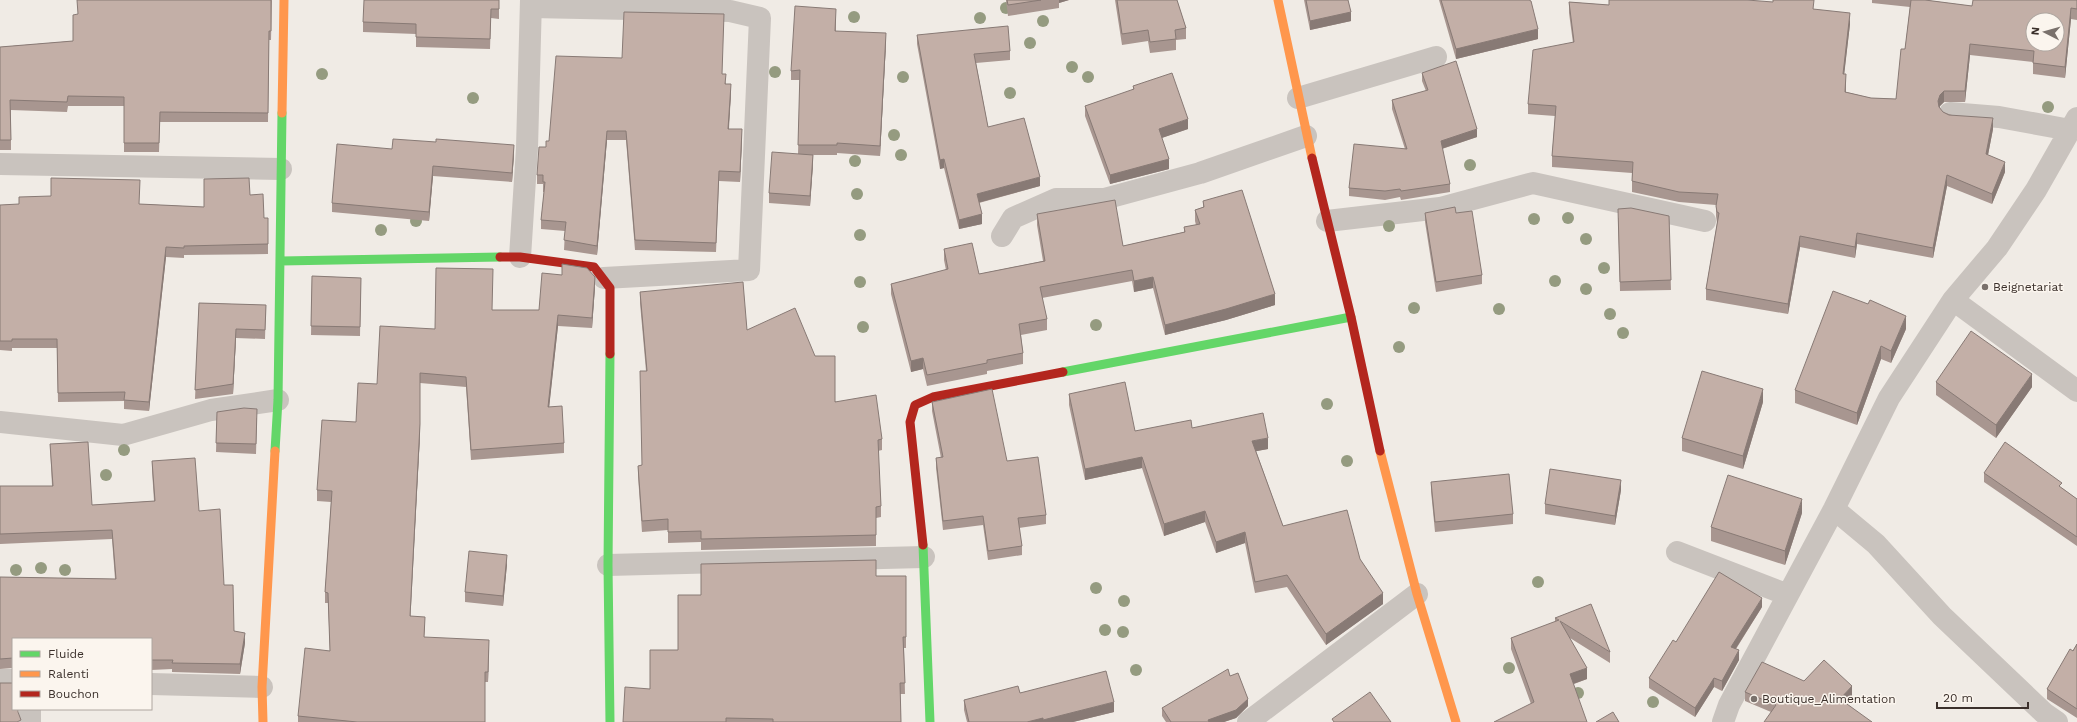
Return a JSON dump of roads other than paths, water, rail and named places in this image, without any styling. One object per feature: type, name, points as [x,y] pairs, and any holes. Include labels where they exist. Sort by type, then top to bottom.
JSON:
[{"type":"street","points":[[263,722],[262,687],[278,400],[284,0]]},
{"type":"street","points":[[1278,0],[1306,136],[1350,317],[1387,483],[1417,594],[1456,722]]},
{"type":"street","points":[[520,257],[527,148],[531,3],[730,11],[760,18],[749,270],[604,278]]},
{"type":"street","points":[[1298,98],[1436,57]]},
{"type":"street","points":[[1723,722],[1729,705],[1834,509],[1888,398],[1953,300],[2001,242],[2036,190],[2074,124],[1950,113]]},
{"type":"street","points":[[1002,236],[1013,218],[1056,199],[1104,199],[1200,173],[1306,136]]},
{"type":"street","points":[[0,164],[281,169]]},
{"type":"street","points":[[1327,221],[1440,208],[1533,183],[1705,221]]},
{"type":"street","points":[[281,261],[520,257],[581,264],[594,267],[604,278],[610,288],[611,305],[608,565],[610,722]]},
{"type":"street","points":[[1953,300],[2077,391]]},
{"type":"street","points":[[930,722],[924,557],[910,422],[915,405],[933,396],[1350,317]]},
{"type":"street","points":[[0,422],[123,435],[211,410],[278,400]]},
{"type":"street","points":[[1834,509],[1876,544],[1942,616],[2044,713],[2057,722]]},
{"type":"street","points":[[1677,552],[1788,595]]},
{"type":"street","points":[[608,565],[924,557]]},
{"type":"street","points":[[1248,722],[1417,594]]},
{"type":"street","points":[[0,680],[12,680]]},
{"type":"street","points":[[152,684],[262,687]]},
{"type":"street","points":[[30,710],[30,722]]},
{"type":"place","name":"Beignetariat","points":[[1985,287]]},
{"type":"place","name":"Boutique_Alimentation","points":[[1754,699]]}]
